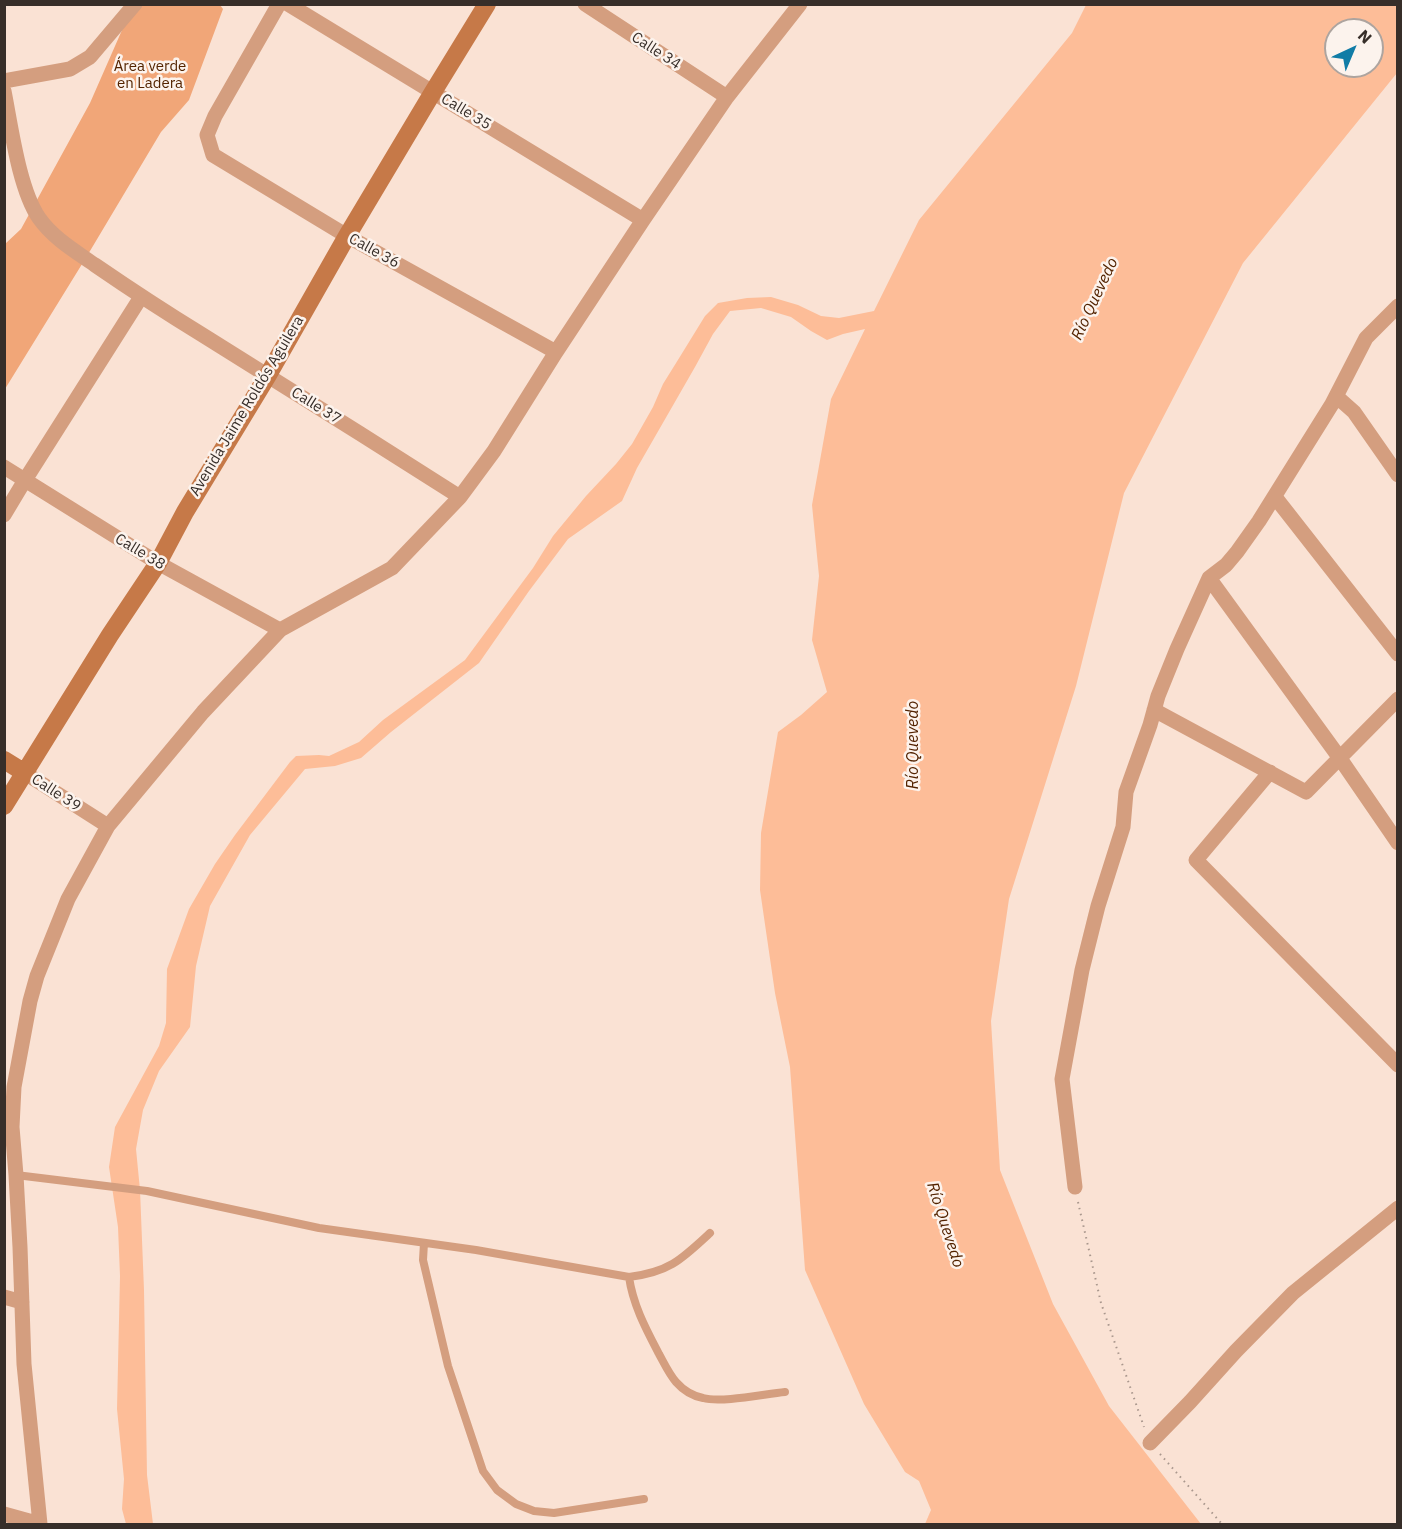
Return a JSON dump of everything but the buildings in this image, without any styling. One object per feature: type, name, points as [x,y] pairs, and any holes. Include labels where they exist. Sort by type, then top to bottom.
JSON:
[{"type":"main road","name":"Avenida Jaime Roldós Aguilera","points":[[4,806],[110,635],[158,563],[184,512],[268,375],[433,92],[488,4]]},
{"type":"main road","name":"Calle 39","points":[[4,760],[25,773]]},
{"type":"street","points":[[4,81],[70,69],[90,57],[135,4]]},
{"type":"street","name":"Calle 36","points":[[279,4],[214,116],[207,135],[213,155],[347,236],[555,352]]},
{"type":"street","name":"Calle 35","points":[[288,4],[643,220]]},
{"type":"street","name":"Calle 34","points":[[585,4],[727,97]]},
{"type":"street","points":[[4,1514],[40,1524],[24,1364],[22,1302],[10,1172],[12,1127],[14,1087],[30,1001],[37,976],[68,899],[108,826],[203,712],[280,630],[392,568],[460,497],[494,451],[555,352],[727,97],[800,4]]},
{"type":"street","name":"Calle 37","points":[[4,91],[22,174],[32,206],[39,218],[64,243],[141,297],[460,497]]},
{"type":"street","points":[[4,515],[141,297]]},
{"type":"street","points":[[1075,1187],[1062,1079],[1087,949],[1123,827],[1126,792],[1158,696],[1209,578],[1226,565],[1237,552],[1275,498],[1336,396],[1366,338],[1398,306]]},
{"type":"street","points":[[1336,396],[1354,412],[1398,475]]},
{"type":"street","name":"Calle 38","points":[[4,467],[158,563],[280,630]]},
{"type":"street","points":[[1275,498],[1398,654]]},
{"type":"street","points":[[1209,578],[1339,757],[1398,843]]},
{"type":"street","points":[[1154,710],[1306,792],[1398,699]]},
{"type":"street","points":[[1270,772],[1196,860],[1398,1065]]},
{"type":"street","name":"Calle 39","points":[[25,773],[108,826]]},
{"type":"street","points":[[1150,1443],[1293,1293],[1398,1208]]},
{"type":"street","points":[[4,1297],[22,1302]]},
{"type":"lane","points":[[10,1172],[147,1191],[320,1228],[476,1250],[628,1277],[648,1275],[668,1267],[687,1255],[710,1233]]},
{"type":"lane","points":[[424,1243],[423,1260],[448,1366],[483,1472],[497,1490],[524,1508],[544,1513],[644,1499]]},
{"type":"lane","points":[[628,1277],[642,1323],[671,1375],[685,1390],[702,1398],[718,1400],[786,1392]]},
{"type":"path","points":[[1075,1187],[1101,1303],[1150,1443],[1222,1524]]},
{"type":"green space","name":"Área verde en Ladera","points":[[143,5],[220,5],[223,9],[189,100],[161,132],[5,389],[5,244],[21,229],[90,103],[126,21]]},
{"type":"water","name":"Río Quevedo","points":[[1086,5],[1397,5],[1397,73],[1243,263],[1124,493],[1076,686],[1009,899],[991,1021],[1000,1170],[1053,1304],[1109,1406],[1201,1524],[925,1524],[931,1510],[919,1481],[905,1472],[864,1404],[805,1270],[790,1067],[775,993],[760,890],[761,833],[778,732],[827,692],[812,640],[819,576],[812,505],[831,399],[865,329],[827,340],[791,317],[761,308],[730,311],[713,334],[637,468],[622,501],[568,539],[479,663],[361,758],[335,766],[305,769],[250,835],[210,906],[196,966],[190,1027],[159,1071],[143,1110],[136,1149],[144,1290],[147,1475],[153,1524],[126,1524],[122,1509],[124,1479],[117,1409],[120,1276],[118,1227],[109,1167],[115,1127],[159,1046],[166,1023],[167,969],[189,909],[215,864],[296,756],[329,756],[359,742],[383,720],[465,660],[533,568],[553,536],[632,444],[663,384],[705,316],[718,303],[771,297],[798,305],[821,316],[839,318],[874,311],[919,220],[1072,33]]}]
